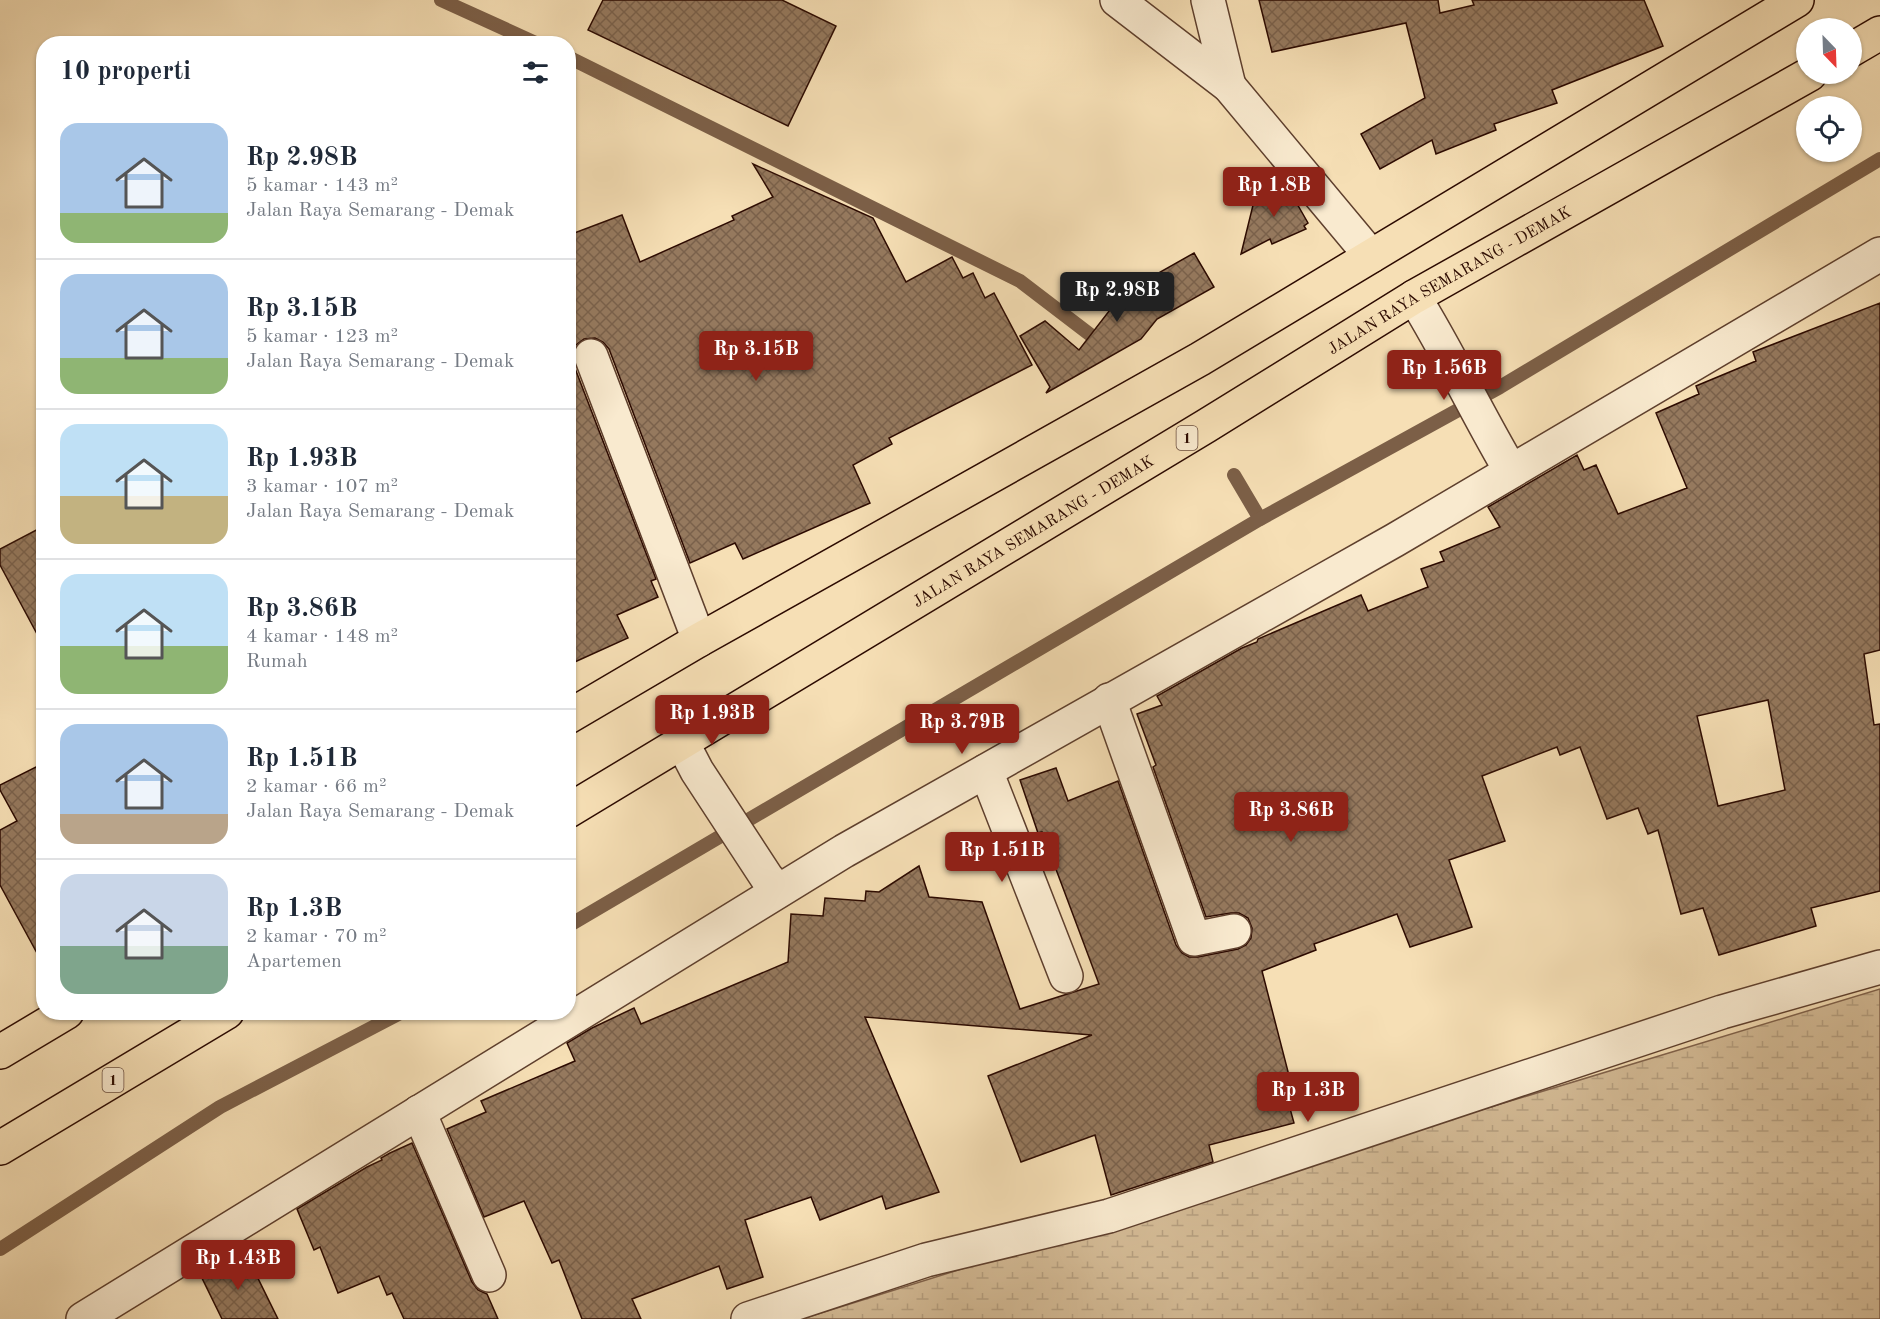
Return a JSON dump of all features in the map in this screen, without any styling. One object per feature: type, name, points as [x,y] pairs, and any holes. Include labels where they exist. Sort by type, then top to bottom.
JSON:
[{"type":"highway","points":[[576,712],[699,640],[1200,359],[1797,0]]},
{"type":"highway","points":[[1862,44],[1880,33]]},
{"type":"highway","name":"JALAN RAYA SEMARANG - DEMAK","points":[[576,808],[690,758],[1206,426],[1414,297],[1796,82]]},
{"type":"highway","points":[[1,1048],[52,1020]]},
{"type":"highway","name":"1","points":[[0,1148],[214,1020]]},
{"type":"street","points":[[1118,0],[1229,86],[1371,256]]},
{"type":"street","points":[[1208,0],[1229,86]]},
{"type":"street","points":[[576,1011],[772,885],[844,851],[1395,540],[1880,254]]},
{"type":"street","points":[[1414,297],[1442,342],[1511,471]]},
{"type":"street","points":[[591,356],[699,640]]},
{"type":"street","points":[[1109,700],[1194,939],[1234,931]]},
{"type":"street","points":[[690,758],[772,885]]},
{"type":"street","points":[[986,771],[1066,976]]},
{"type":"street","points":[[748,1319],[926,1260],[1109,1216],[1722,1012],[1880,967]]},
{"type":"street","points":[[86,1318],[561,1020]]},
{"type":"street","points":[[418,1112],[489,1275]]},
{"type":"green space","points":[[1880,989],[1880,1319],[802,1319],[1108,1223]]},
{"type":"building","points":[[603,0],[782,0],[836,26],[788,126],[588,30]]},
{"type":"building","points":[[1259,0],[1438,0],[1440,13],[1474,5],[1472,0],[1644,0],[1663,46],[1552,90],[1557,103],[1494,124],[1496,130],[1436,154],[1432,140],[1380,169],[1361,134],[1425,98],[1406,23],[1272,52]]},
{"type":"building","points":[[753,164],[873,218],[906,282],[952,257],[963,278],[973,273],[985,298],[994,293],[1032,365],[889,438],[892,444],[853,465],[870,503],[743,559],[735,543],[690,563],[609,349],[595,338],[584,339],[576,345],[576,232],[622,215],[640,262],[734,220],[732,216],[773,197]]},
{"type":"building","points":[[1284,181],[1308,223],[1304,226],[1306,229],[1272,244],[1270,239],[1241,254],[1255,197]]},
{"type":"building","points":[[1194,253],[1214,287],[1157,319],[1141,339],[1046,393],[1050,387],[1020,336],[1045,321],[1079,350],[1123,293]]},
{"type":"building","points":[[1880,303],[1880,650],[1864,654],[1874,725],[1880,724],[1880,891],[1811,908],[1816,926],[1719,955],[1703,908],[1681,914],[1658,830],[1648,834],[1638,808],[1607,819],[1580,747],[1560,755],[1557,747],[1482,776],[1505,841],[1449,860],[1472,927],[1410,947],[1397,914],[1314,944],[1316,950],[1262,971],[1293,1091],[1286,1094],[1294,1123],[1209,1145],[1213,1162],[1111,1195],[1095,1135],[1021,1162],[988,1076],[1092,1035],[865,1017],[939,1192],[886,1209],[882,1196],[820,1220],[811,1197],[745,1220],[763,1277],[727,1289],[719,1266],[632,1299],[641,1319],[582,1319],[559,1260],[552,1263],[524,1201],[484,1217],[447,1129],[486,1112],[481,1101],[575,1061],[567,1043],[592,1028],[634,1008],[641,1024],[788,962],[791,914],[823,916],[825,898],[865,901],[866,891],[879,892],[919,866],[929,897],[982,902],[1020,1009],[1099,984],[1042,832],[1038,833],[1020,780],[1056,768],[1068,801],[1118,781],[1176,945],[1182,953],[1189,957],[1198,957],[1238,949],[1246,945],[1251,938],[1252,928],[1248,918],[1239,913],[1206,917],[1153,767],[1156,765],[1137,714],[1162,705],[1157,696],[1242,648],[1257,642],[1258,639],[1361,595],[1368,611],[1428,587],[1421,569],[1444,561],[1440,552],[1500,527],[1488,507],[1577,455],[1584,470],[1596,465],[1618,514],[1687,488],[1656,413],[1699,394],[1696,386],[1756,361],[1753,352]],"holes":[[[1768,700],[1785,790],[1718,806],[1697,716]]]},
{"type":"building","points":[[576,371],[656,579],[651,581],[658,597],[617,615],[628,638],[576,661]]},
{"type":"building","points":[[36,530],[36,632],[0,565],[0,549]]},
{"type":"building","points":[[36,767],[36,951],[0,885],[0,830],[17,821],[0,790],[0,785]]},
{"type":"building","points":[[412,1143],[472,1282],[478,1290],[487,1294],[498,1319],[404,1319],[392,1293],[387,1295],[379,1276],[338,1293],[320,1247],[314,1250],[297,1209],[382,1160],[381,1158]]},
{"type":"building","points":[[245,1252],[278,1319],[222,1319],[200,1274]]},
{"type":"waterway","points":[[441,0],[520,36]]},
{"type":"waterway","points":[[576,61],[1020,281],[1105,346]]},
{"type":"waterway","points":[[576,921],[1260,519],[1500,387],[1880,159]]},
{"type":"waterway","points":[[1234,475],[1260,519]]},
{"type":"waterway","points":[[0,1249],[220,1107],[387,1020]]}]
